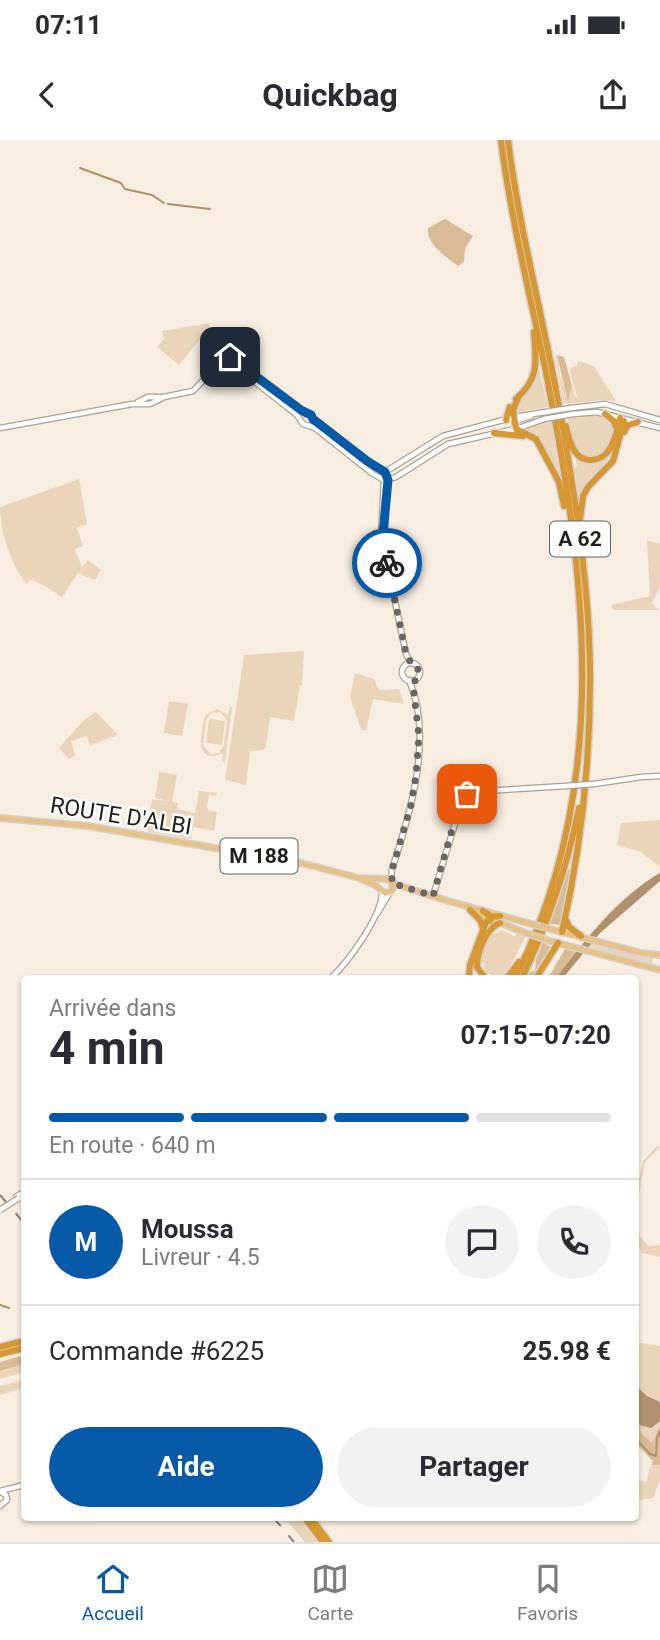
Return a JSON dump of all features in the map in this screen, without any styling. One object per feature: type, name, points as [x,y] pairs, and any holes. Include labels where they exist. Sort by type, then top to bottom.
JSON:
[{"type":"highway","name":"A 62","points":[[501,140],[561,454],[578,583],[583,654],[581,747],[566,835],[545,906],[516,975]]},
{"type":"highway","name":"A 62","points":[[508,140],[580,536],[590,652],[589,734],[580,800],[568,857],[543,932],[523,975]]},
{"type":"highway","points":[[530,299],[536,368],[531,383],[513,407],[514,419],[516,429],[533,437],[537,442],[556,475],[562,491],[578,583]]},
{"type":"highway","points":[[547,346],[551,352],[566,428],[574,450],[585,459],[600,458],[628,425],[638,422]]},
{"type":"highway","points":[[506,420],[512,402],[518,398]]},
{"type":"highway","points":[[605,414],[615,423],[618,436]]},
{"type":"highway","points":[[580,536],[583,496],[611,463],[622,418]]},
{"type":"highway","points":[[494,433],[525,436],[537,442]]},
{"type":"highway","points":[[562,932],[585,790],[589,734]]},
{"type":"highway","points":[[509,975],[518,964],[545,906]]},
{"type":"highway","points":[[470,910],[482,922],[482,931]]},
{"type":"highway","points":[[483,911],[490,918],[500,920]]},
{"type":"highway","points":[[566,916],[569,927],[578,936]]},
{"type":"highway","points":[[469,975],[482,931],[490,918]]},
{"type":"highway","points":[[485,939],[490,918]]},
{"type":"highway","points":[[483,975],[477,967],[478,956],[492,927],[500,920]]},
{"type":"highway","points":[[538,975],[558,943]]},
{"type":"highway","points":[[0,1347],[21,1342]]},
{"type":"highway","points":[[0,1354],[21,1349]]},
{"type":"highway","points":[[310,1521],[313,1529],[326,1541]]},
{"type":"highway","points":[[311,1521],[326,1541]]},
{"type":"main road","points":[[0,428],[193,391],[223,357]]},
{"type":"main road","points":[[223,357],[311,415],[367,461],[385,472]]},
{"type":"main road","points":[[223,357],[301,419],[303,424],[310,425],[386,480]]},
{"type":"main road","points":[[386,480],[448,444],[516,429],[543,416],[601,404],[660,420]]},
{"type":"main road","points":[[622,418],[624,409]]},
{"type":"main road","points":[[572,411],[605,414],[660,429]]},
{"type":"main road","points":[[301,419],[305,413]]},
{"type":"main road","points":[[385,472],[439,437],[506,420],[543,416]]},
{"type":"main road","points":[[310,425],[313,419]]},
{"type":"main road","points":[[334,975],[355,950],[390,891],[392,870],[411,805],[416,775],[419,736],[413,691],[411,680],[402,673],[408,664],[380,528],[385,472]]},
{"type":"main road","points":[[408,664],[416,665],[419,670],[418,676],[411,680]]},
{"type":"main road","points":[[433,896],[466,793],[594,784],[660,776]]},
{"type":"main road","name":"ROUTE D'ALBI","points":[[0,818],[95,828],[301,863],[359,878],[392,882]]},
{"type":"main road","points":[[370,923],[382,898],[384,880],[392,870]]},
{"type":"main road","name":"ROUTE D'ALBI","points":[[359,878],[381,890],[390,891]]},
{"type":"main road","points":[[392,882],[483,911],[523,932],[592,953],[657,968],[655,960],[660,955]]},
{"type":"main road","points":[[390,891],[399,890],[448,901]]},
{"type":"main road","points":[[458,904],[490,918]]},
{"type":"main road","points":[[500,920],[528,923],[642,953],[660,955]]},
{"type":"main road","points":[[571,947],[578,936]]},
{"type":"main road","points":[[0,1208],[21,1195]]},
{"type":"main road","points":[[0,1491],[21,1486]]},
{"type":"main road","points":[[0,1506],[5,1503],[6,1497],[14,1488]]},
{"type":"main road","points":[[0,1491],[6,1497]]},
{"type":"shaded area","points":[[445,219],[473,236],[465,248],[464,262],[458,266],[438,250],[428,234],[428,228]]},
{"type":"shaded area","points":[[209,323],[210,327],[179,365],[157,347],[164,339],[162,331]]},
{"type":"shaded area","points":[[555,355],[569,399],[572,386],[577,397],[569,369],[578,365],[579,361],[594,366],[616,401],[564,404]]},
{"type":"shaded area","points":[[557,355],[564,357],[572,386],[568,402]]},
{"type":"shaded area","points":[[539,369],[548,407],[515,413],[518,403],[533,385]]},
{"type":"shaded area","points":[[579,415],[602,416],[612,421],[611,441],[598,455],[584,455],[575,447],[567,418]]},
{"type":"shaded area","points":[[551,421],[561,482],[538,440],[519,430],[536,423]]},
{"type":"shaded area","points":[[609,456],[606,464],[579,496],[574,469],[577,466],[575,457],[586,462]]},
{"type":"shaded area","points":[[79,479],[87,524],[77,528],[83,546],[75,549],[82,567],[88,560],[101,570],[95,580],[78,573],[62,597],[30,579],[27,584],[21,577],[8,548],[0,507]]},
{"type":"shaded area","points":[[647,540],[660,544],[660,587],[652,603],[659,610],[613,610],[611,605],[650,596]]},
{"type":"shaded area","points":[[304,651],[302,685],[294,721],[270,717],[266,747],[263,750],[250,751],[246,785],[225,780],[244,655]]},
{"type":"shaded area","points":[[355,673],[374,679],[380,690],[399,689],[404,704],[373,699],[366,731],[361,730],[350,697]]},
{"type":"shaded area","points":[[169,701],[188,704],[182,736],[164,733]]},
{"type":"shaded area","points":[[232,707],[225,762],[222,762],[223,753],[214,756],[203,751],[202,729],[206,715],[217,709],[228,715]],"holes":[[[220,712],[227,720],[224,745],[219,753],[211,754],[203,746],[206,720],[211,713]]]},
{"type":"shaded area","points":[[96,712],[118,735],[90,745],[87,736],[71,741],[75,755],[69,759],[59,748],[84,720]]},
{"type":"shaded area","points":[[209,719],[225,721],[222,745],[206,743]]},
{"type":"shaded area","points":[[159,772],[177,775],[172,802],[178,803],[177,809],[195,813],[199,791],[217,793],[216,796],[209,795],[207,806],[208,810],[217,812],[214,831],[193,827],[191,839],[149,832],[147,829],[152,799],[167,801],[155,798]]},
{"type":"shaded area","points":[[660,820],[660,867],[641,852],[617,845],[621,823]]},
{"type":"shaded area","points":[[568,869],[571,870],[561,925],[550,924]]},
{"type":"shaded area","points":[[660,873],[660,881],[600,933],[565,975],[558,975],[616,907]]},
{"type":"shaded area","points":[[501,930],[514,936],[519,933],[526,936],[507,973],[502,975],[486,972],[481,959],[491,933],[495,934]]},
{"type":"shaded area","points":[[543,942],[552,948],[534,975],[528,975],[535,970]]},
{"type":"shaded area","points":[[592,942],[653,958],[652,964],[586,949]]},
{"type":"shaded area","points":[[565,949],[576,952],[558,975],[550,975]]},
{"type":"shaded area","points":[[657,1146],[660,1147],[645,1162],[639,1193],[639,1179],[643,1161]]},
{"type":"shaded area","points":[[639,1235],[648,1246],[660,1245],[660,1257],[642,1253]]},
{"type":"shaded area","points":[[639,1343],[660,1346],[660,1429],[654,1446],[639,1437]]},
{"type":"shaded area","points":[[21,1356],[21,1365],[0,1371],[0,1362]]},
{"type":"shaded area","points":[[21,1365],[21,1373],[0,1379],[0,1371]]},
{"type":"shaded area","points":[[21,1381],[21,1389],[0,1395],[0,1386]]},
{"type":"shaded area","points":[[639,1389],[660,1402],[660,1421],[651,1428],[639,1425]]},
{"type":"shaded area","points":[[639,1424],[642,1434],[652,1443],[660,1427],[660,1465],[653,1465],[652,1460],[639,1447]]},
{"type":"shaded area","points":[[651,1463],[660,1465],[660,1480],[653,1498],[639,1500],[639,1480],[646,1482]]},
{"type":"shaded area","points":[[287,1521],[302,1521],[317,1542],[305,1542]]},
{"type":"waterway","points":[[80,168],[121,183],[125,189],[152,195],[164,203]]},
{"type":"waterway","points":[[168,204],[210,209]]},
{"type":"waterway","points":[[0,1305],[9,1308]]},
{"type":"waterway","points":[[639,1442],[650,1454],[656,1456],[660,1431]]},
{"type":"railway","points":[[0,1195],[21,1220]]},
{"type":"railway","points":[[276,1521],[294,1542]]},
{"type":"way so far","points":[[387,563],[406,654],[411,663],[419,669],[413,685],[419,736],[416,775],[411,805],[392,870],[392,883],[433,896],[460,802],[464,794],[467,794]]},
{"type":"route","points":[[230,357],[385,472],[388,480],[383,534],[387,563]]}]
